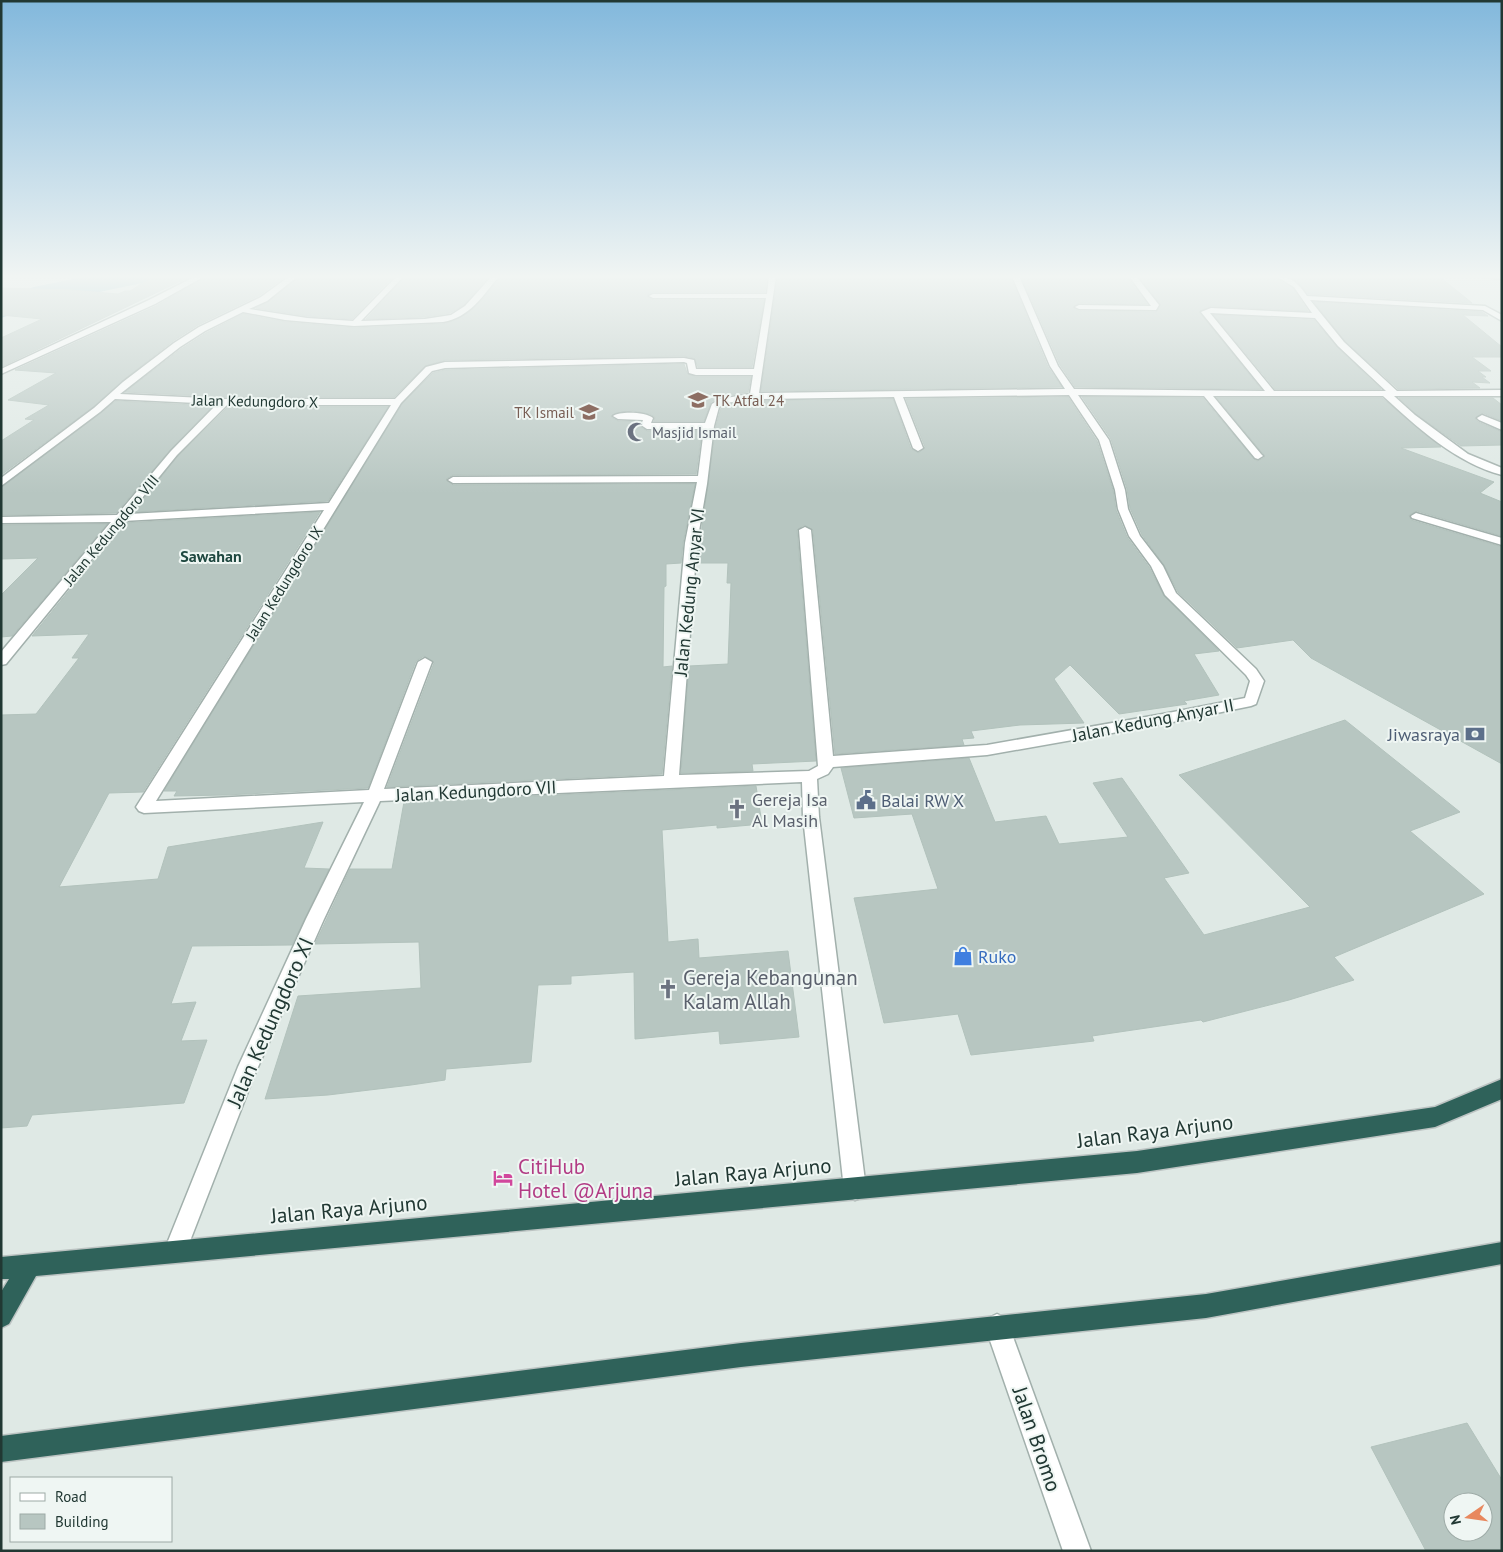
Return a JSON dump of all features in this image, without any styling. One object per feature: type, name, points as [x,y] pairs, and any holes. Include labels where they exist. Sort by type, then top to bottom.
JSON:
[{"type":"highway","name":"Jalan Raya Arjuno","points":[[1,1268],[1137,1162],[1435,1117],[1502,1089]]},
{"type":"highway","points":[[1,1449],[741,1354],[997,1326],[1206,1306],[1502,1254]]},
{"type":"highway","points":[[1,1316],[29,1266]]},
{"type":"street","points":[[1,372],[52,348]]},
{"type":"street","points":[[1,483],[172,348]]},
{"type":"street","points":[[762,348],[754,396],[1071,392],[1272,394],[1502,393]]},
{"type":"street","name":"Jalan Kedung Anyar II","points":[[826,762],[987,750],[1163,719],[1251,701],[1257,681],[1251,672],[1171,595],[1157,566],[1135,536],[1123,509],[1120,490],[1104,440],[1054,366],[1046,348]]},
{"type":"street","points":[[1235,348],[1272,394]]},
{"type":"street","points":[[1345,348],[1418,421],[1464,456],[1502,472]]},
{"type":"street","name":"Jalan Kedungdoro IX","points":[[144,807],[397,402],[434,367],[445,365],[686,360],[691,362],[692,371],[696,372],[758,372]]},
{"type":"street","points":[[1206,393],[1258,456]]},
{"type":"street","points":[[897,394],[918,448]]},
{"type":"street","name":"Jalan Kedungdoro X","points":[[113,396],[225,402],[397,402]]},
{"type":"street","name":"Jalan Kedung Anyar VI","points":[[671,780],[691,544],[702,479],[708,426],[715,406],[723,401],[754,396]]},
{"type":"street","name":"Jalan Kedungdoro VIII","points":[[1,661],[122,518],[174,453],[225,402]]},
{"type":"street","points":[[618,416],[646,417],[648,418],[646,425],[648,426],[708,426]]},
{"type":"street","points":[[1482,418],[1502,427]]},
{"type":"street","points":[[453,480],[702,479]]},
{"type":"street","points":[[1,520],[122,518],[332,506]]},
{"type":"street","points":[[1416,516],[1502,542]]},
{"type":"street","points":[[804,530],[826,762],[826,767],[822,772],[809,776],[811,817],[855,1189]]},
{"type":"street","name":"Jalan Kedungdoro XI","points":[[175,1251],[246,1074],[315,919],[374,797],[425,662]]},
{"type":"street","name":"Jalan Kedungdoro VII","points":[[144,807],[374,797],[671,780],[809,776]]},
{"type":"street","name":"Jalan Bromo","points":[[997,1326],[1077,1551]]},
{"type":"building","points":[[1,348],[40,348],[1,367]]},
{"type":"building","points":[[63,348],[164,348],[93,407],[1,475],[1,441],[34,420],[25,419],[49,405],[8,400],[56,373],[15,370]]},
{"type":"building","points":[[755,348],[752,367],[698,367],[694,358],[684,356],[445,360],[425,366],[394,397],[225,397],[125,392],[181,349]]},
{"type":"building","points":[[767,348],[1040,348],[1048,367],[1062,387],[761,391]]},
{"type":"building","points":[[1053,348],[1228,348],[1261,389],[1075,387],[1060,365]]},
{"type":"building","points":[[1242,348],[1338,348],[1381,389],[1275,389]]},
{"type":"building","points":[[1353,348],[1502,348],[1502,357],[1472,357],[1491,371],[1478,371],[1490,383],[1472,382],[1480,388],[1398,389]]},
{"type":"building","points":[[684,364],[687,373],[695,377],[751,377],[748,392],[720,397],[711,402],[704,421],[654,421],[655,417],[650,414],[633,411],[616,413],[611,417],[618,421],[640,422],[639,426],[647,431],[702,431],[696,474],[453,475],[446,479],[453,485],[695,484],[683,543],[681,563],[666,564],[663,667],[672,666],[662,774],[387,787],[434,663],[424,656],[416,661],[368,788],[174,796],[177,791],[164,791],[402,404],[433,373],[445,370]]},
{"type":"building","points":[[1068,397],[1097,441],[1113,490],[1116,510],[1127,537],[1149,567],[1164,596],[1219,651],[1194,654],[1219,695],[1184,701],[1187,704],[1119,714],[1070,665],[1054,679],[1084,723],[1020,725],[971,731],[974,738],[962,739],[964,745],[835,754],[813,530],[804,525],[797,530],[816,761],[752,764],[753,771],[681,773],[689,666],[728,664],[731,583],[727,583],[728,563],[697,563],[716,426],[721,408],[727,405],[754,401],[893,399],[911,449],[919,453],[925,447],[906,399]]},
{"type":"building","points":[[1082,397],[1203,398],[1257,461],[1264,458],[1264,455],[1217,398],[1382,398],[1441,447],[1401,448],[1494,482],[1480,493],[1502,502],[1502,536],[1417,511],[1409,515],[1411,520],[1502,547],[1502,764],[1311,658],[1293,640],[1237,648],[1178,592],[1164,565],[1142,535],[1130,508],[1127,489],[1111,439]]},
{"type":"building","points":[[1399,398],[1493,398],[1502,405],[1502,421],[1483,413],[1475,418],[1478,422],[1502,432],[1502,445],[1461,446],[1416,414]]},
{"type":"building","points":[[116,401],[213,406],[170,450],[116,513],[1,515],[1,488]]},
{"type":"building","points":[[228,407],[388,407],[328,501],[133,512],[178,456]]},
{"type":"building","points":[[320,512],[143,792],[109,793],[59,887],[158,879],[168,847],[323,822],[304,868],[329,869],[292,945],[192,946],[171,1004],[196,1002],[181,1041],[207,1040],[184,1103],[32,1115],[27,1126],[1,1128],[1,715],[36,714],[79,658],[72,658],[89,634],[32,636],[124,523]]},
{"type":"building","points":[[107,524],[12,636],[1,637],[1,595],[38,558],[1,559],[1,525]]},
{"type":"building","points":[[1345,720],[1460,812],[1410,831],[1484,894],[1334,957],[1354,980],[1289,1000],[1203,1022],[1201,1020],[1092,1036],[1094,1041],[971,1055],[958,1014],[884,1023],[854,898],[938,889],[912,814],[854,818],[841,768],[969,758],[995,822],[1046,816],[1059,844],[1128,837],[1093,783],[1122,778],[1189,873],[1164,878],[1204,935],[1310,907],[1179,775]]},
{"type":"building","points":[[756,786],[762,824],[717,828],[717,825],[662,830],[668,942],[698,939],[699,958],[788,951],[799,1037],[720,1044],[719,1031],[635,1039],[634,972],[571,976],[571,984],[538,985],[531,1062],[446,1069],[445,1080],[411,1085],[328,1095],[265,1099],[298,996],[421,988],[419,942],[315,944],[350,869],[392,869],[404,802]]},
{"type":"building","points":[[1467,1423],[1502,1480],[1502,1551],[1426,1551],[1371,1447]]},
{"type":"place","name":"TK Atfal 24","points":[[698,400]]},
{"type":"place","name":"TK Ismail","points":[[589,412]]},
{"type":"place","name":"Masjid Ismail","points":[[637,432]]},
{"type":"place","name":"Jiwasraya","points":[[1475,734]]},
{"type":"place","name":"Balai RW X","points":[[866,800]]},
{"type":"place","name":"Gereja Isa Al Masih","points":[[737,809]]},
{"type":"place","name":"Ruko","points":[[963,956]]},
{"type":"place","name":"Gereja Kebangunan Kalam Allah","points":[[668,989]]},
{"type":"place","name":"CitiHub Hotel @Arjuna","points":[[503,1178]]},
{"type":"district","name":"Sawahan","points":[[211,556]]}]
